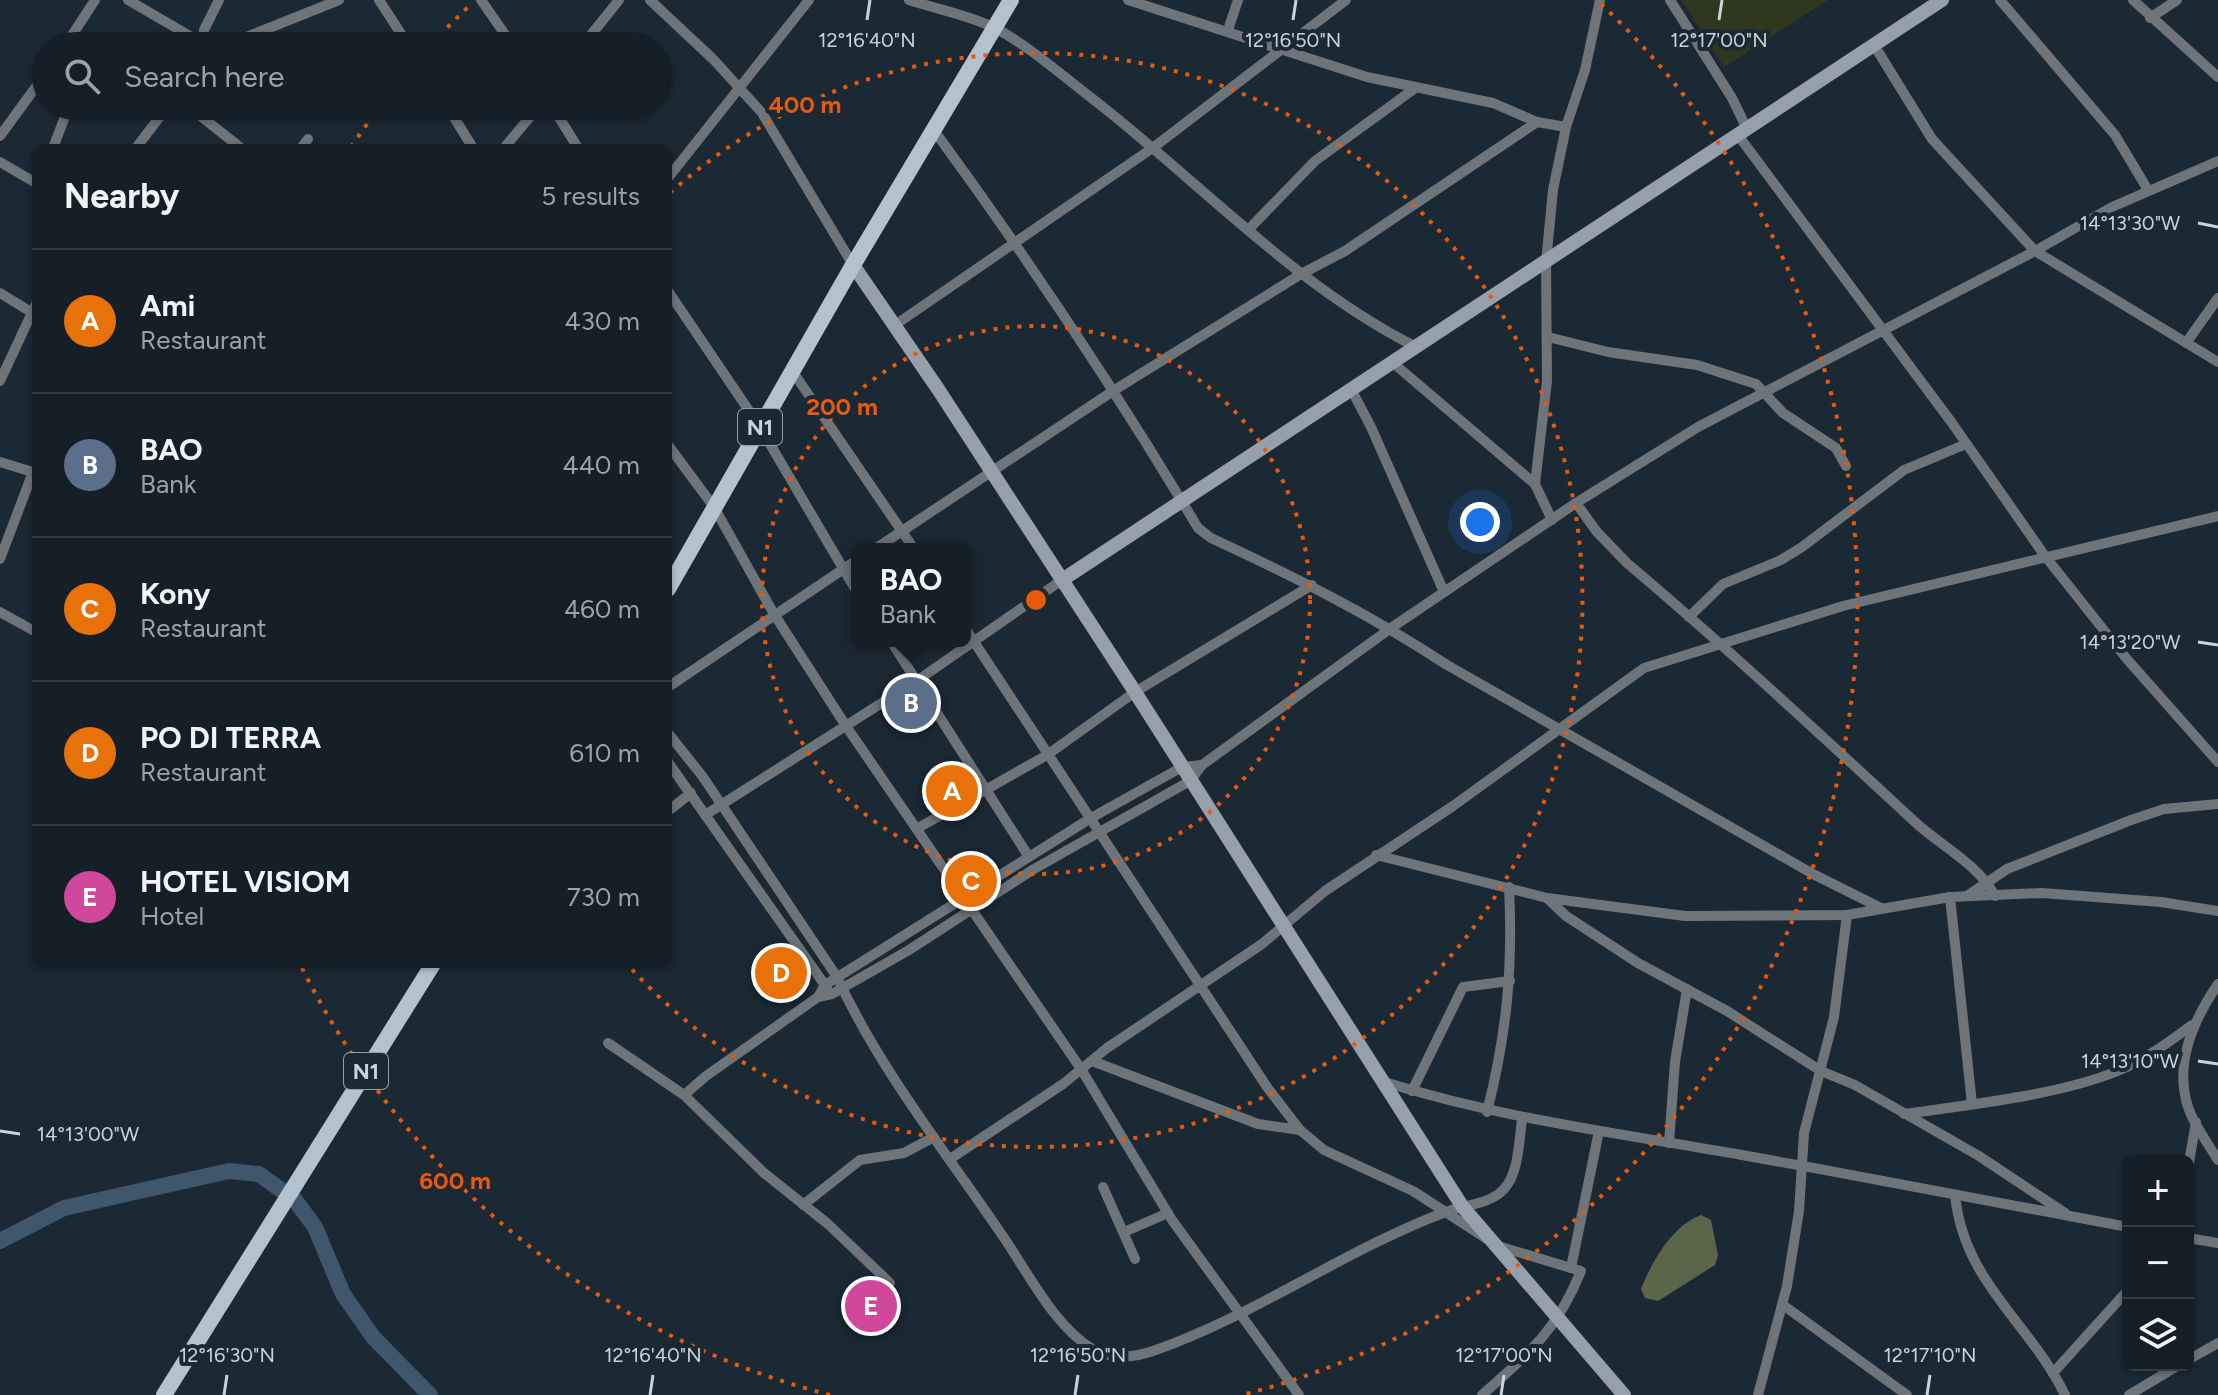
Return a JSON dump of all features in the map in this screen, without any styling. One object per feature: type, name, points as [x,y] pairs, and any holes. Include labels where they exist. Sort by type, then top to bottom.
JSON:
[{"type":"main road","name":"N1","points":[[672,582],[853,265],[1011,0]]},
{"type":"main road","points":[[1062,580],[1942,0]]},
{"type":"main road","points":[[853,265],[1135,692],[1379,1081],[1462,1206],[1624,1395]]},
{"type":"main road","name":"N1","points":[[164,1395],[431,968]]},
{"type":"street","points":[[75,32],[95,0]]},
{"type":"street","points":[[128,0],[182,32]]},
{"type":"street","points":[[207,32],[219,0]]},
{"type":"street","points":[[259,32],[339,0]]},
{"type":"street","points":[[379,0],[400,32]]},
{"type":"street","points":[[481,0],[503,32]]},
{"type":"street","points":[[593,32],[619,0]]},
{"type":"street","points":[[650,0],[741,87],[762,113],[853,265]]},
{"type":"street","points":[[672,173],[809,0]]},
{"type":"street","points":[[909,0],[994,27],[1031,51],[1154,147],[1301,274],[1384,331],[1416,347]]},
{"type":"street","points":[[1128,0],[1367,77],[1493,103],[1537,122],[1566,127]]},
{"type":"street","points":[[1228,30],[1238,0]]},
{"type":"street","points":[[895,325],[1154,147],[1346,0]]},
{"type":"street","points":[[1535,484],[1543,431],[1548,337],[1546,262],[1553,190],[1566,127],[1585,70],[1600,0]]},
{"type":"street","points":[[1670,0],[1732,98],[1742,132],[1881,330],[2045,556],[2126,658],[2218,762]]},
{"type":"street","points":[[2000,0],[2115,135],[2148,190]]},
{"type":"street","points":[[2133,0],[2218,77]]},
{"type":"street","points":[[2150,18],[2177,0]]},
{"type":"street","points":[[1874,45],[1932,139],[2035,251],[2218,362]]},
{"type":"street","points":[[1249,229],[1306,169],[1414,89]]},
{"type":"street","points":[[0,136],[32,92]]},
{"type":"street","points":[[55,144],[64,120]]},
{"type":"street","points":[[139,144],[157,120]]},
{"type":"street","points":[[206,120],[236,144]]},
{"type":"street","points":[[456,120],[471,144]]},
{"type":"street","points":[[507,144],[527,120]]},
{"type":"street","points":[[561,120],[576,144]]},
{"type":"street","points":[[884,543],[1113,391],[1301,274],[1345,251],[1537,122]]},
{"type":"street","points":[[933,129],[1113,391],[1198,528],[1211,538],[1312,585],[1391,628],[1447,665],[1813,874],[1881,908]]},
{"type":"street","points":[[304,144],[308,139]]},
{"type":"street","points":[[684,1095],[828,990],[1190,781],[1202,765],[1391,628],[1576,503],[1764,391],[2148,190],[2218,161]]},
{"type":"street","points":[[0,162],[32,181]]},
{"type":"street","points":[[0,293],[32,309]]},
{"type":"street","points":[[672,297],[714,365],[760,427],[851,583]]},
{"type":"street","points":[[2186,343],[2218,298]]},
{"type":"street","points":[[0,381],[32,316]]},
{"type":"street","points":[[1548,337],[1608,352],[1697,365],[1733,374],[1764,391],[1783,413],[1836,448],[1846,466]]},
{"type":"street","points":[[1392,362],[1535,484],[1552,520]]},
{"type":"street","points":[[793,372],[910,543]]},
{"type":"street","points":[[1351,389],[1444,592]]},
{"type":"street","points":[[1689,617],[1723,584],[1781,560],[1802,547],[1904,470],[1966,444]]},
{"type":"street","points":[[672,450],[714,507],[774,614],[846,726],[1081,1069],[1168,1213],[1299,1395]]},
{"type":"street","points":[[0,462],[32,472]]},
{"type":"street","points":[[0,559],[32,480]]},
{"type":"street","points":[[1576,503],[1613,549],[1853,762],[1933,839],[1987,881],[1995,896]]},
{"type":"street","points":[[950,1159],[1262,944],[1282,924],[1376,855],[1644,668],[1843,606],[2218,516]]},
{"type":"street","points":[[672,684],[851,564]]},
{"type":"street","points":[[973,641],[1062,580]]},
{"type":"street","points":[[918,828],[1047,755],[1135,692],[1312,585]]},
{"type":"street","points":[[0,612],[32,630]]},
{"type":"street","points":[[971,638],[1047,755],[1101,830],[1200,985],[1300,1130],[1324,1150],[1413,1191],[1442,1213],[1498,1246],[1581,1271],[1560,1319],[1537,1346],[1482,1395]]},
{"type":"street","points":[[895,647],[1029,857]]},
{"type":"street","points":[[705,815],[918,680],[965,647]]},
{"type":"street","points":[[672,738],[722,806],[840,983],[847,1004],[934,1137],[1054,1310],[1097,1352],[1123,1356],[1152,1352],[1239,1314],[1320,1270],[1442,1213],[1495,1197],[1510,1181],[1522,1120]]},
{"type":"street","points":[[840,983],[963,897],[1091,818],[1182,767],[1202,765]]},
{"type":"street","points":[[672,767],[828,990],[847,1004]]},
{"type":"street","points":[[672,808],[691,793]]},
{"type":"street","points":[[1967,896],[2007,869],[2131,820],[2164,809],[2218,804]]},
{"type":"street","points":[[1376,855],[1547,898],[1691,916],[1847,915],[1967,896],[2094,896],[2218,911]]},
{"type":"street","points":[[1487,1112],[1501,1057],[1510,981],[1509,887]]},
{"type":"street","points":[[1950,897],[1972,1104]]},
{"type":"street","points":[[1547,898],[1566,916],[1610,946],[1821,1071],[1979,1156],[2070,1216]]},
{"type":"street","points":[[1758,1395],[1783,1305],[1799,1211],[1804,1133],[1834,1017],[1847,915]]},
{"type":"street","points":[[1412,1091],[1463,987],[1510,981]]},
{"type":"street","points":[[1903,1114],[1972,1104],[2100,1077],[2142,1059],[2192,1025],[2218,984]]},
{"type":"street","points":[[1669,1143],[1675,1062],[1687,989]]},
{"type":"street","points":[[2192,1025],[2185,1087],[2196,1122],[2218,1160]]},
{"type":"street","points":[[608,1043],[684,1095],[890,1283]]},
{"type":"street","points":[[1092,1061],[1258,1124],[1300,1130]]},
{"type":"street","points":[[1379,1081],[1522,1120],[1669,1143],[2122,1226]]},
{"type":"street","points":[[2190,1155],[2196,1122]]},
{"type":"street","points":[[1571,1268],[1599,1131]]},
{"type":"street","points":[[803,1205],[860,1160],[904,1153],[934,1137]]},
{"type":"street","points":[[1103,1187],[1135,1259]]},
{"type":"street","points":[[1955,1195],[1958,1224],[1972,1261],[2053,1373],[2065,1395]]},
{"type":"street","points":[[1124,1232],[1168,1213]]},
{"type":"street","points":[[2194,1239],[2218,1243]]},
{"type":"street","points":[[2053,1373],[2122,1297]]},
{"type":"street","points":[[1783,1305],[1907,1395]]},
{"type":"street","points":[[2194,1357],[2218,1343]]},
{"type":"street","points":[[2129,1395],[2169,1371]]},
{"type":"green space","points":[[1681,0],[1828,0],[1724,67]]},
{"type":"green space","points":[[1701,1215],[1711,1220],[1718,1255],[1715,1265],[1658,1301],[1645,1298],[1641,1289],[1664,1246],[1681,1227]]},
{"type":"waterway","points":[[0,1241],[64,1208],[229,1171],[259,1174],[295,1200],[315,1227],[343,1294],[373,1337],[430,1395]]},
{"type":"place","name":"BAO","points":[[911,703]]},
{"type":"place","name":"Ami","points":[[952,791]]},
{"type":"place","name":"Kony","points":[[971,881]]},
{"type":"place","name":"PO DI TERRA","points":[[781,973]]},
{"type":"place","name":"HOTEL VISIOM","points":[[871,1306]]}]
